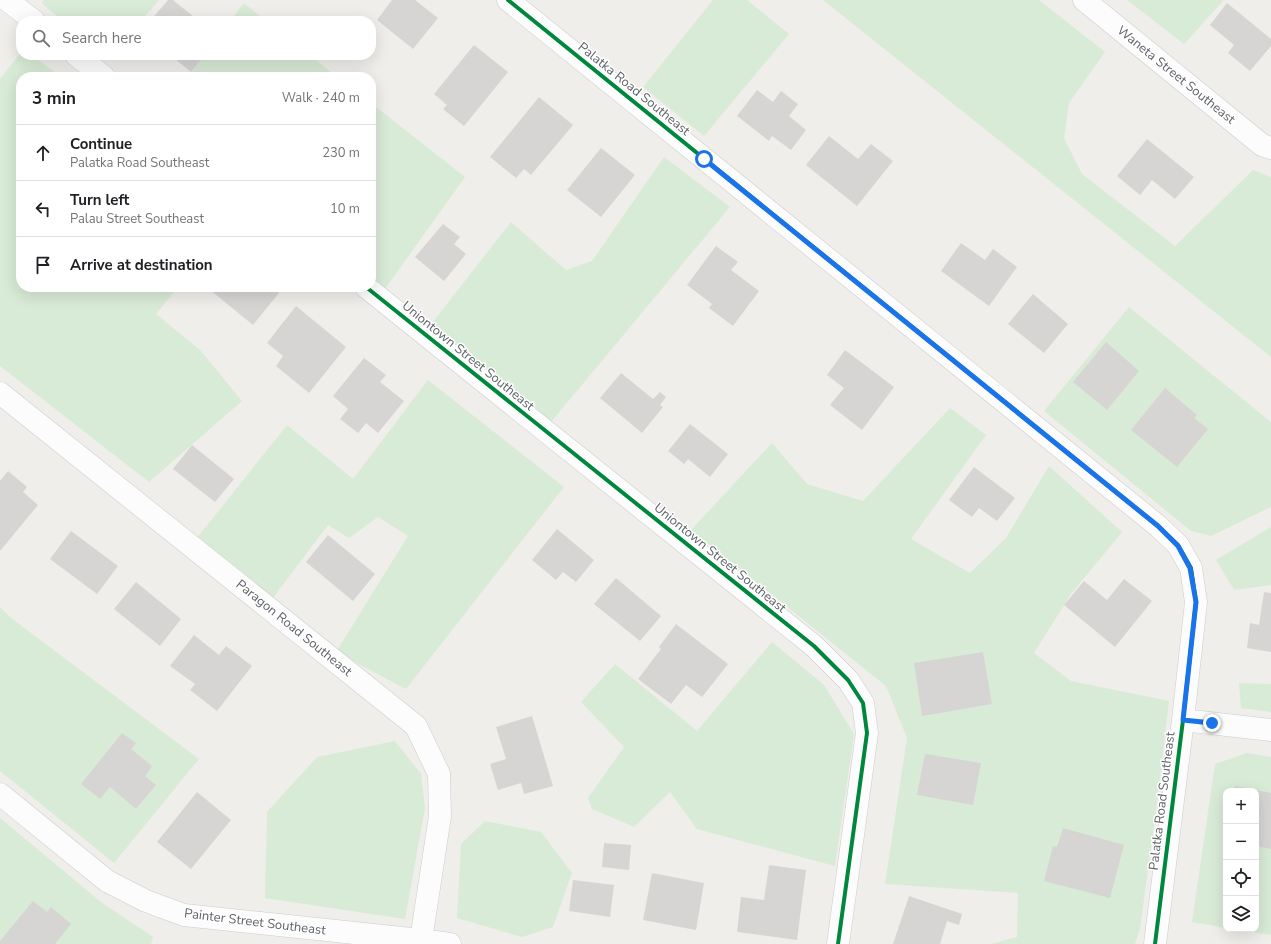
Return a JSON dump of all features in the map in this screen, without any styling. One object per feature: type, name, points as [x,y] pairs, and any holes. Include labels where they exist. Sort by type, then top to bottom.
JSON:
[{"type":"street","points":[[8,0],[28,16]]},
{"type":"street","name":"Palatka Road Southeast","points":[[508,0],[1145,516],[1178,546],[1190,568],[1196,602],[1155,944]]},
{"type":"street","name":"Waneta Street Southeast","points":[[1084,0],[1262,145],[1271,148]]},
{"type":"street","points":[[82,60],[98,72]]},
{"type":"street","name":"Uniontown Street Southeast","points":[[372,292],[814,646],[848,680],[863,703],[867,733],[838,944]]},
{"type":"street","name":"Paragon Road Southeast","points":[[0,393],[416,726],[439,774],[440,816],[422,940]]},
{"type":"street","points":[[1183,720],[1271,730]]},
{"type":"street","name":"Painter Street Southeast","points":[[0,794],[107,881],[146,901],[184,915],[450,944]]},
{"type":"green space","points":[[44,0],[159,0],[145,16],[56,16],[42,3]]},
{"type":"green space","points":[[713,0],[747,0],[789,34],[704,136],[643,87]]},
{"type":"green space","points":[[823,0],[1039,0],[1105,52],[1069,103],[1064,138],[1082,174],[1175,246],[1253,170],[1271,177],[1271,357]]},
{"type":"green space","points":[[1127,0],[1224,0],[1184,44]]},
{"type":"green space","points":[[244,3],[260,16],[234,16]]},
{"type":"green space","points":[[16,58],[16,60],[38,60],[55,72],[16,72],[16,292],[174,292],[156,314],[200,350],[242,401],[149,482],[0,366],[0,79]]},
{"type":"green space","points":[[200,60],[316,60],[331,72],[192,72]]},
{"type":"green space","points":[[376,107],[465,177],[382,293],[376,288]]},
{"type":"green space","points":[[664,157],[730,207],[551,422],[432,323],[511,222],[566,270],[592,261]]},
{"type":"green space","points":[[1129,307],[1271,422],[1271,507],[1211,536],[1191,531],[1044,411]]},
{"type":"green space","points":[[428,380],[564,487],[406,689],[336,652],[408,536],[378,517],[349,538],[328,525],[272,599],[197,538],[287,425],[353,479]]},
{"type":"green space","points":[[950,408],[986,435],[911,539],[970,573],[1006,538],[1049,466],[1122,532],[1071,594],[1034,653],[1071,681],[1169,701],[1140,929],[1135,944],[991,944],[1017,937],[1018,893],[885,884],[907,738],[886,686],[691,530],[772,443],[807,484],[863,501]]},
{"type":"green space","points":[[1271,527],[1271,585],[1234,590],[1216,560]]},
{"type":"green space","points":[[0,607],[11,618],[199,759],[114,863],[0,771]]},
{"type":"green space","points":[[772,642],[824,685],[854,734],[835,866],[697,829],[670,792],[634,827],[592,809],[588,798],[624,747],[581,702],[615,664],[697,731]]},
{"type":"green space","points":[[1239,683],[1271,684],[1271,712],[1241,708]]},
{"type":"green space","points":[[395,741],[421,774],[425,808],[405,919],[265,898],[267,812],[317,757]]},
{"type":"green space","points":[[1247,753],[1271,757],[1271,935],[1252,932],[1259,932],[1259,788],[1223,788],[1223,927],[1192,922],[1215,764]]},
{"type":"green space","points":[[0,818],[101,902],[153,937],[151,944],[0,944]]},
{"type":"green space","points":[[485,821],[541,832],[572,873],[553,927],[522,937],[457,918],[461,844]]},
{"type":"building","points":[[168,0],[173,0],[193,16],[154,16]]},
{"type":"building","points":[[392,0],[415,0],[438,18],[413,49],[377,20]]},
{"type":"building","points":[[1227,3],[1271,39],[1271,46],[1250,71],[1228,53],[1234,45],[1210,25]]},
{"type":"building","points":[[474,45],[508,72],[464,126],[443,109],[447,105],[434,94]]},
{"type":"building","points":[[176,60],[201,60],[191,72]]},
{"type":"building","points":[[757,90],[773,102],[781,91],[798,104],[789,116],[806,130],[791,150],[772,136],[769,141],[737,116]]},
{"type":"building","points":[[539,97],[573,125],[531,175],[524,169],[516,178],[490,157]]},
{"type":"building","points":[[829,136],[858,159],[871,144],[893,161],[857,206],[806,165]]},
{"type":"building","points":[[1147,139],[1194,177],[1175,199],[1152,180],[1140,195],[1117,176]]},
{"type":"building","points":[[601,148],[635,175],[601,217],[567,190]]},
{"type":"building","points":[[443,224],[460,237],[454,244],[466,254],[444,281],[415,257]]},
{"type":"building","points":[[961,243],[985,260],[993,249],[1017,267],[989,306],[941,271]]},
{"type":"building","points":[[716,246],[738,262],[731,270],[759,291],[733,326],[709,308],[712,304],[687,285]]},
{"type":"building","points":[[213,292],[279,293],[253,325]]},
{"type":"building","points":[[1033,294],[1068,324],[1044,353],[1008,324]]},
{"type":"building","points":[[296,306],[346,347],[309,393],[276,366],[283,356],[267,343]]},
{"type":"building","points":[[1106,342],[1139,371],[1107,410],[1073,382]]},
{"type":"building","points":[[845,350],[894,387],[862,430],[830,405],[844,388],[827,375]]},
{"type":"building","points":[[364,358],[386,375],[380,382],[404,401],[378,433],[366,423],[358,433],[340,419],[348,409],[333,396]]},
{"type":"building","points":[[621,373],[653,399],[660,392],[666,397],[660,405],[663,407],[642,433],[600,398]]},
{"type":"building","points":[[1165,388],[1197,415],[1194,418],[1208,429],[1177,467],[1131,430]]},
{"type":"building","points":[[690,424],[728,454],[710,477],[688,459],[684,464],[668,451]]},
{"type":"building","points":[[192,445],[234,479],[215,502],[173,469]]},
{"type":"building","points":[[974,467],[1015,498],[997,521],[979,508],[972,517],[949,500]]},
{"type":"building","points":[[8,471],[27,487],[23,492],[38,505],[0,551],[0,481]]},
{"type":"building","points":[[557,529],[594,560],[576,582],[563,572],[556,580],[532,560]]},
{"type":"building","points":[[71,531],[118,566],[97,594],[50,559]]},
{"type":"building","points":[[328,535],[375,574],[353,601],[306,562]]},
{"type":"building","points":[[616,578],[661,616],[640,641],[594,604]]},
{"type":"building","points":[[1124,579],[1152,601],[1115,647],[1064,605],[1084,581],[1107,600]]},
{"type":"building","points":[[136,582],[181,619],[160,646],[114,609]]},
{"type":"building","points":[[1264,592],[1271,593],[1271,652],[1247,648],[1250,623],[1259,625]]},
{"type":"building","points":[[676,624],[728,664],[702,697],[686,685],[671,704],[638,679],[661,649],[659,647]]},
{"type":"building","points":[[194,635],[219,655],[226,646],[252,666],[217,711],[190,690],[195,684],[170,666]]},
{"type":"building","points":[[983,652],[992,704],[922,716],[914,663]]},
{"type":"building","points":[[532,716],[553,786],[524,794],[521,783],[498,790],[490,764],[506,759],[496,727]]},
{"type":"building","points":[[122,733],[136,743],[131,749],[152,766],[145,776],[156,785],[136,809],[110,787],[100,799],[81,784]]},
{"type":"building","points":[[925,754],[981,763],[973,805],[917,795]]},
{"type":"building","points":[[1235,786],[1246,788],[1235,788]]},
{"type":"building","points":[[1259,791],[1271,793],[1271,849],[1259,847]]},
{"type":"building","points":[[197,792],[231,820],[191,869],[157,842]]},
{"type":"building","points":[[1063,828],[1124,845],[1110,898],[1044,881],[1053,846],[1057,847]]},
{"type":"building","points":[[604,843],[631,845],[629,870],[602,867]]},
{"type":"building","points":[[769,865],[806,870],[797,940],[737,932],[741,897],[764,900]]},
{"type":"building","points":[[652,873],[704,883],[696,930],[643,920]]},
{"type":"building","points":[[573,880],[614,885],[610,917],[569,911]]},
{"type":"building","points":[[909,896],[962,914],[959,925],[947,921],[940,944],[893,944]]},
{"type":"building","points":[[33,901],[47,912],[51,907],[71,924],[55,944],[0,944],[0,941]]},
{"type":"cycle path","points":[[508,0],[1158,526],[1178,545],[1191,568],[1196,602],[1155,944]]},
{"type":"cycle path","points":[[372,292],[814,646],[848,680],[863,703],[867,733],[838,944]]},
{"type":"route","points":[[704,159],[1158,526],[1178,546],[1190,568],[1196,602],[1183,720],[1212,723]]}]
